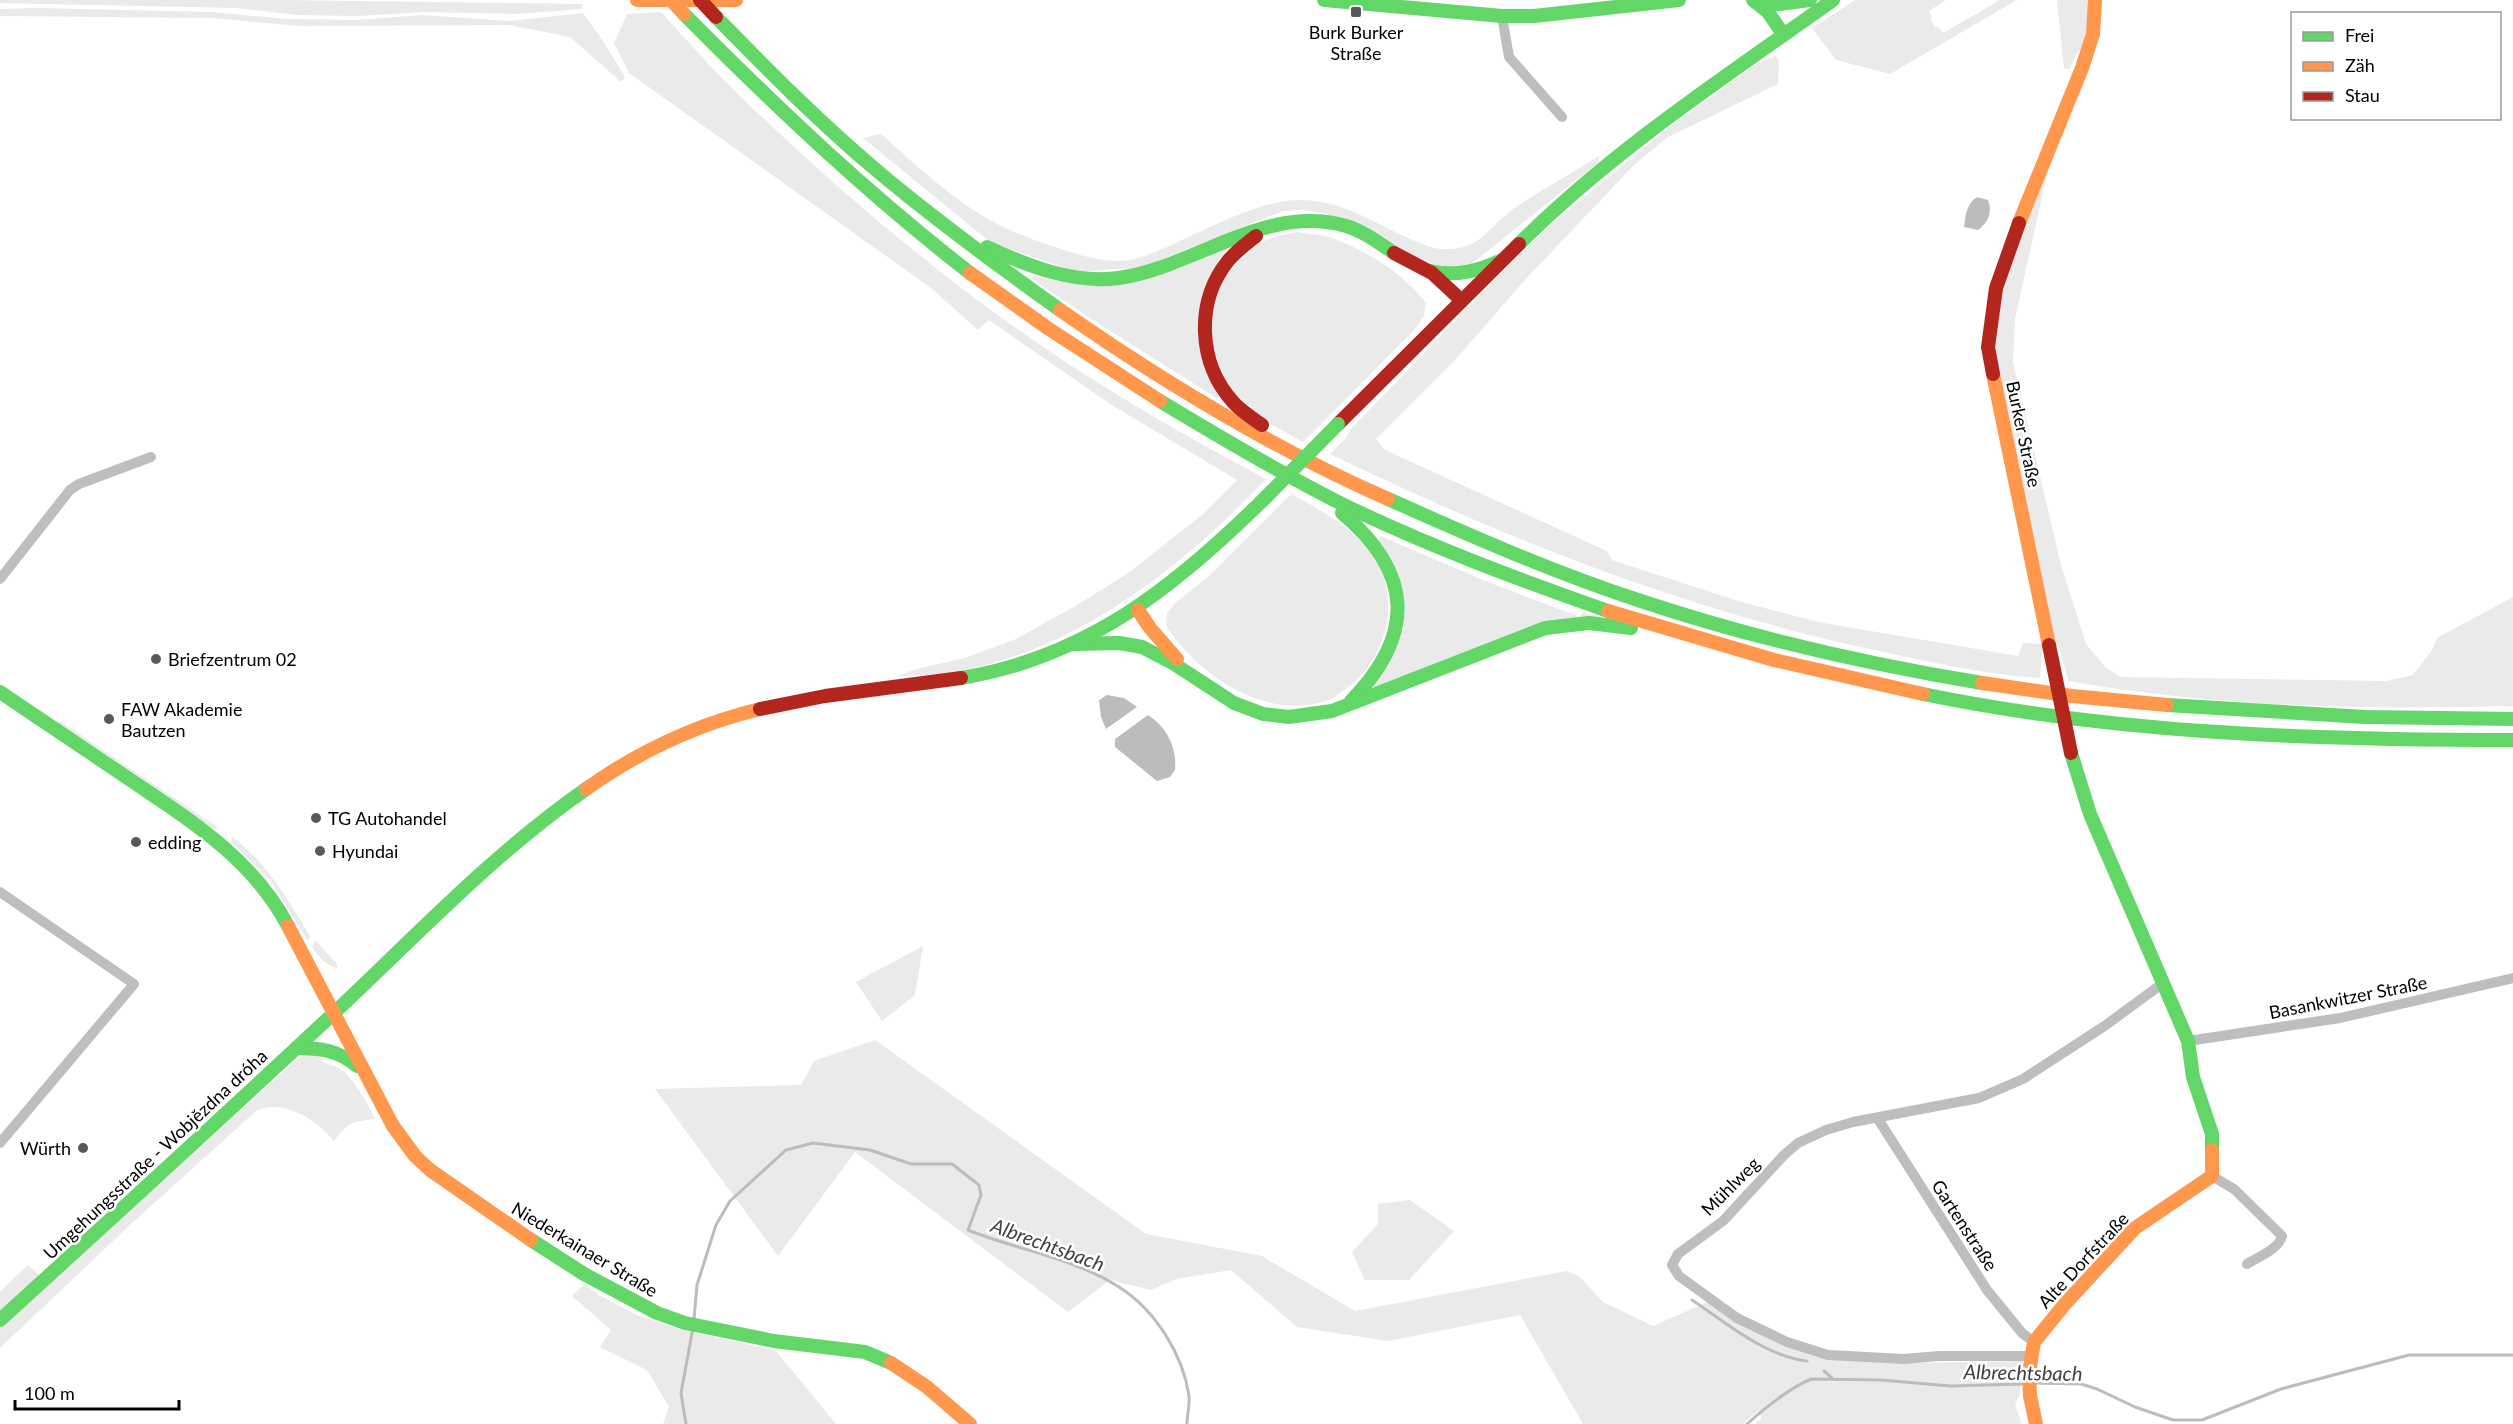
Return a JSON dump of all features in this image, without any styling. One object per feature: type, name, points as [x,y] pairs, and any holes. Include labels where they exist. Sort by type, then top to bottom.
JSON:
[{"type":"main road","points":[[637,0],[736,0]]},
{"type":"main road","points":[[671,0],[777,110],[820,149],[969,272],[1122,378],[1280,471],[1370,517],[1546,589],[1664,630],[1815,672],[2028,713],[2225,733],[2513,740]]},
{"type":"main road","points":[[700,0],[797,99],[873,168],[1050,305],[1134,361],[1249,429],[1326,469],[1462,533],[1602,586],[1740,630],[1878,664],[1992,685],[2107,701],[2225,711],[2513,719]]},
{"type":"main road","points":[[1324,0],[1411,5],[1502,16],[1534,16],[1679,0]]},
{"type":"main road","points":[[1753,0],[1779,4],[1810,0]]},
{"type":"main road","points":[[1753,0],[1768,12],[1783,34]]},
{"type":"main road","points":[[1074,644],[1138,610],[1191,569],[1562,201],[1654,128],[1833,0]]},
{"type":"main road","name":"Burker Straße","points":[[2095,0],[2093,34],[2082,68],[2011,242],[1996,288],[1988,347],[2071,753],[2090,814],[2163,983]]},
{"type":"main road","points":[[952,231],[1031,268],[1066,276],[1100,279],[1149,272],[1228,241],[1301,220],[1336,223],[1358,231],[1400,257],[1429,271],[1461,274],[1482,269],[1502,260]]},
{"type":"main road","points":[[1263,230],[1233,256],[1212,287],[1204,323],[1209,360],[1219,382],[1238,406],[1326,469]]},
{"type":"main road","points":[[1400,257],[1457,304]]},
{"type":"main road","points":[[1429,271],[1457,304]]},
{"type":"main road","points":[[1280,471],[1363,529],[1380,549],[1395,582],[1397,618],[1388,652],[1371,680],[1345,705]]},
{"type":"main road","points":[[1138,610],[1150,628],[1189,672]]},
{"type":"main road","points":[[1074,644],[1119,643],[1142,647],[1189,672],[1234,703],[1263,714],[1304,717],[1332,711],[1545,628],[1589,623],[1664,630]]},
{"type":"main road","name":"Umgehungsstraße - Wobjězdna dróha","points":[[0,1320],[488,868],[541,823],[596,783],[646,752],[708,724],[773,705],[822,696],[934,683],[980,675],[1024,664],[1074,644]]},
{"type":"main road","name":"Niederkainaer Straße","points":[[0,692],[194,823],[241,861],[261,884],[284,919],[393,1126],[415,1156],[430,1170],[507,1225],[584,1274],[657,1313],[685,1323],[774,1341],[865,1353],[896,1365],[927,1387],[970,1424]]},
{"type":"main road","points":[[2163,983],[2188,1041],[2193,1077],[2212,1134],[2214,1154],[2212,1176]]},
{"type":"main road","name":"Niederkainaer Straße","points":[[296,1048],[326,1048],[345,1056],[364,1073]]},
{"type":"main road","name":"Alte Dorfstraße","points":[[2036,1424],[2030,1396],[2029,1373],[2034,1342],[2064,1305],[2135,1228],[2212,1176]]},
{"type":"street","points":[[1502,16],[1509,57],[1562,117]]},
{"type":"street","points":[[0,579],[70,490],[79,484],[151,457]]},
{"type":"street","points":[[0,892],[134,984],[0,1143]]},
{"type":"street","name":"Basankwitzer Straße","points":[[2188,1041],[2340,1018],[2513,978]]},
{"type":"street","name":"Mühlweg","points":[[2030,1356],[1939,1356],[1904,1359],[1828,1355],[1787,1342],[1737,1318],[1679,1276],[1672,1265],[1678,1254],[1723,1221],[1798,1143],[1853,1122],[1979,1098],[2012,1084],[2106,1025],[2163,983]]},
{"type":"street","name":"Gartenstraße","points":[[1878,1119],[1987,1290],[2022,1333],[2034,1342]]},
{"type":"street","points":[[2212,1176],[2234,1190],[2282,1236],[2281,1242],[2247,1264]]},
{"type":"shaded area","points":[[0,0],[280,0],[583,4],[581,9],[518,14],[425,12],[358,16],[297,15],[237,8],[0,3]]},
{"type":"shaded area","points":[[1855,0],[1946,0],[1929,11],[1935,28],[1938,26],[1943,33],[2000,0],[2017,0],[1890,74],[1836,60],[1812,28]]},
{"type":"shaded area","points":[[2057,0],[2089,0],[2085,43],[2075,56],[2070,69],[2064,69]]},
{"type":"shaded area","points":[[0,9],[211,12],[286,19],[358,20],[422,15],[510,21],[583,13],[625,77],[621,82],[570,37],[509,25],[300,26],[210,18],[0,16]]},
{"type":"shaded area","points":[[661,12],[709,65],[776,130],[852,199],[931,265],[1055,355],[1186,435],[1266,479],[1189,553],[1146,586],[1101,616],[1053,641],[1004,660],[952,672],[898,676],[916,669],[965,658],[1016,639],[1077,605],[1127,574],[1202,515],[1237,480],[1110,404],[989,320],[978,330],[931,288],[629,73],[614,43],[627,14]]},
{"type":"shaded area","points":[[1775,56],[1779,59],[1778,84],[1668,137],[1635,164],[1523,282],[1456,359],[1376,439],[1385,450],[1607,551],[1612,560],[1738,601],[1818,622],[2018,656],[2023,643],[2043,644],[2040,678],[1942,664],[1812,636],[1670,594],[1532,544],[1464,516],[1330,454],[1347,437],[1350,430],[1511,263],[1554,222],[1667,129],[1756,64]]},
{"type":"shaded area","points":[[881,134],[952,195],[999,225],[1058,248],[1112,261],[1139,258],[1260,207],[1301,200],[1319,202],[1352,211],[1433,248],[1461,248],[1477,241],[1513,209],[1534,195],[1599,156],[1599,162],[1470,265],[1443,269],[1324,213],[1302,210],[1284,211],[1267,217],[1143,267],[1076,272],[990,242],[863,138]]},
{"type":"shaded area","points":[[2054,142],[2015,319],[2013,362],[2061,565],[2086,644],[2106,668],[2121,677],[2387,681],[2413,675],[2432,650],[2437,638],[2513,597],[2513,706],[2290,705],[2178,696],[2068,681],[2059,646],[2050,644],[1989,347],[1992,312]]},
{"type":"shaded area","points":[[1977,197],[1988,200],[1990,209],[1987,221],[1978,230],[1964,227],[1969,206]]},
{"type":"shaded area","points":[[1297,232],[1329,237],[1356,248],[1407,282],[1426,303],[1424,316],[1414,330],[1303,442],[1265,421],[1228,387],[1207,331],[1220,280],[1259,243]]},
{"type":"shaded area","points":[[1231,243],[1205,290],[1220,395],[1218,399],[1031,278],[1035,276],[1068,283]]},
{"type":"shaded area","points":[[1291,494],[1342,525],[1368,550],[1379,567],[1386,585],[1388,605],[1381,644],[1372,661],[1359,677],[1331,699],[1305,705],[1282,705],[1236,690],[1197,662],[1166,626],[1167,614],[1174,604],[1209,576]]},
{"type":"shaded area","points":[[1380,536],[1483,580],[1580,617],[1583,612],[1620,625],[1597,621],[1371,688],[1404,629]]},
{"type":"shaded area","points":[[1107,695],[1124,698],[1137,707],[1106,729],[1101,717],[1099,700]]},
{"type":"shaded area","points":[[1148,715],[1165,732],[1174,754],[1175,770],[1170,777],[1157,781],[1115,747],[1115,739]]},
{"type":"shaded area","points":[[60,721],[219,828],[213,829],[72,734],[57,722]]},
{"type":"shaded area","points":[[232,837],[256,858],[276,882],[310,936],[308,941],[271,881],[231,842]]},
{"type":"shaded area","points":[[315,940],[337,964],[337,968],[326,963],[317,954],[312,947]]},
{"type":"shaded area","points":[[923,946],[915,995],[882,1021],[856,982]]},
{"type":"shaded area","points":[[875,1040],[1146,1234],[1262,1256],[1355,1311],[1567,1271],[1580,1277],[1603,1302],[1653,1326],[1712,1300],[1808,1350],[1903,1363],[2023,1361],[2020,1394],[2015,1405],[2022,1424],[1755,1424],[1762,1418],[1758,1411],[1743,1424],[1583,1424],[1520,1315],[1388,1341],[1297,1327],[1231,1270],[1176,1279],[1151,1290],[1110,1280],[1068,1312],[855,1152],[778,1256],[655,1089],[801,1085],[814,1061]]},
{"type":"shaded area","points":[[320,1053],[322,1061],[341,1069],[348,1075],[375,1119],[351,1124],[334,1141],[310,1119],[289,1109],[268,1107],[257,1110],[131,1224],[0,1348],[0,1328],[293,1063],[304,1055]]},
{"type":"shaded area","points":[[1410,1200],[1454,1231],[1409,1280],[1365,1280],[1352,1252],[1378,1224],[1378,1204]]},
{"type":"shaded area","points":[[28,1265],[39,1275],[0,1312],[0,1292]]},
{"type":"shaded area","points":[[585,1284],[597,1294],[637,1315],[683,1330],[776,1351],[836,1424],[663,1424],[669,1407],[647,1370],[600,1347],[611,1330],[572,1296]]},
{"type":"waterway","name":"Albrechtsbach","points":[[694,1319],[697,1285],[716,1225],[730,1201],[786,1150],[813,1143],[870,1150],[911,1164],[952,1164],[979,1185],[981,1195],[968,1230],[1064,1261],[1102,1277],[1119,1287],[1144,1308],[1165,1334],[1181,1364],[1189,1396],[1187,1424]]},
{"type":"waterway","points":[[1692,1300],[1761,1345],[1791,1358],[1807,1361]]},
{"type":"waterway","name":"Albrechtsbach","points":[[686,1424],[681,1393],[693,1328]]},
{"type":"waterway","name":"Albrechtsbach","points":[[2034,1383],[2081,1384],[2173,1420],[2202,1420],[2281,1389],[2409,1355],[2513,1355]]},
{"type":"waterway","points":[[1824,1371],[1832,1378]]},
{"type":"waterway","name":"Albrechtsbach","points":[[1747,1424],[1778,1399],[1811,1379],[1881,1380],[1950,1386],[2024,1384]]},
{"type":"traffic: fast","points":[[1324,0],[1502,16],[1534,16],[1679,0]]},
{"type":"traffic: fast","points":[[1753,0],[1768,12],[1783,34]]},
{"type":"traffic: fast","points":[[1754,0],[1779,4],[1810,0]]},
{"type":"traffic: fast","points":[[1519,244],[1555,210],[1631,146],[1833,0]]},
{"type":"traffic: fast","points":[[684,14],[823,148],[895,212],[970,273]]},
{"type":"traffic: fast","points":[[716,17],[774,76],[875,169],[920,206],[1060,310]]},
{"type":"traffic: fast","points":[[987,247],[1018,261],[1068,276],[1119,278],[1147,272],[1259,229],[1287,223],[1316,221],[1352,228],[1394,253]]},
{"type":"traffic: fast","points":[[1430,271],[1467,272],[1502,260]]},
{"type":"traffic: fast","points":[[1160,401],[1346,506],[1476,562],[1608,611]]},
{"type":"traffic: fast","points":[[1265,498],[1338,424]]},
{"type":"traffic: fast","points":[[961,678],[1007,668],[1050,653],[1090,635],[1163,588],[1198,560],[1265,498]]},
{"type":"traffic: fast","points":[[1388,499],[1545,566],[1683,614],[1810,649],[1982,683]]},
{"type":"traffic: fast","points":[[1342,513],[1365,536],[1382,558],[1393,581],[1398,604],[1395,628],[1387,652],[1372,676],[1351,701]]},
{"type":"traffic: fast","points":[[1074,644],[1119,643],[1142,647],[1171,662],[1234,703],[1263,714],[1289,717],[1332,711],[1545,628],[1589,623],[1631,628]]},
{"type":"traffic: fast","points":[[0,692],[175,810],[218,843],[257,880],[288,926]]},
{"type":"traffic: fast","points":[[1923,694],[2069,718],[2217,732],[2291,736],[2513,740]]},
{"type":"traffic: fast","points":[[2167,705],[2365,717],[2513,719]]},
{"type":"traffic: fast","points":[[2071,753],[2090,814],[2188,1041],[2193,1077],[2212,1134],[2212,1150]]},
{"type":"traffic: fast","points":[[0,1320],[252,1090],[456,896],[519,840],[586,789]]},
{"type":"traffic: fast","points":[[296,1048],[328,1051],[343,1056],[357,1066]]},
{"type":"traffic: fast","points":[[531,1240],[584,1274],[657,1313],[685,1323],[774,1341],[865,1352],[891,1363]]},
{"type":"traffic: slow","points":[[637,0],[736,0]]},
{"type":"traffic: slow","points":[[671,0],[684,14]]},
{"type":"traffic: slow","points":[[2019,223],[2082,68],[2093,34],[2095,0]]},
{"type":"traffic: slow","points":[[970,273],[1049,329],[1160,401]]},
{"type":"traffic: slow","points":[[1060,310],[1219,412],[1303,458],[1388,499]]},
{"type":"traffic: slow","points":[[1993,374],[2049,645]]},
{"type":"traffic: slow","points":[[1138,610],[1150,628],[1177,659]]},
{"type":"traffic: slow","points":[[1608,611],[1774,660],[1923,694]]},
{"type":"traffic: slow","points":[[1982,683],[2072,696],[2167,705]]},
{"type":"traffic: slow","points":[[586,789],[626,763],[669,741],[691,731],[760,709]]},
{"type":"traffic: slow","points":[[288,926],[393,1126],[415,1156],[430,1170],[531,1240]]},
{"type":"traffic: slow","points":[[2036,1424],[2030,1396],[2029,1373],[2034,1342],[2064,1305],[2135,1228],[2212,1176],[2212,1150]]},
{"type":"traffic: slow","points":[[891,1363],[927,1387],[970,1424]]},
{"type":"traffic: jam","points":[[700,0],[716,17]]},
{"type":"traffic: jam","points":[[1993,374],[1988,347],[1996,288],[2019,223]]},
{"type":"traffic: jam","points":[[1256,236],[1231,257],[1217,277],[1206,313],[1205,332],[1207,351],[1221,386],[1236,405],[1262,425]]},
{"type":"traffic: jam","points":[[1338,424],[1519,244]]},
{"type":"traffic: jam","points":[[1394,253],[1432,273],[1461,300]]},
{"type":"traffic: jam","points":[[2049,645],[2071,753]]},
{"type":"traffic: jam","points":[[760,709],[825,696],[961,678]]},
{"type":"place","name":"Burk Burker Straße","points":[[1356,12]]},
{"type":"place","name":"Briefzentrum 02","points":[[156,659]]},
{"type":"place","name":"FAW Akademie Bautzen","points":[[109,719]]},
{"type":"place","name":"TG Autohandel","points":[[316,818]]},
{"type":"place","name":"edding","points":[[136,842]]},
{"type":"place","name":"Hyundai","points":[[320,851]]},
{"type":"place","name":"Würth","points":[[83,1148]]}]
